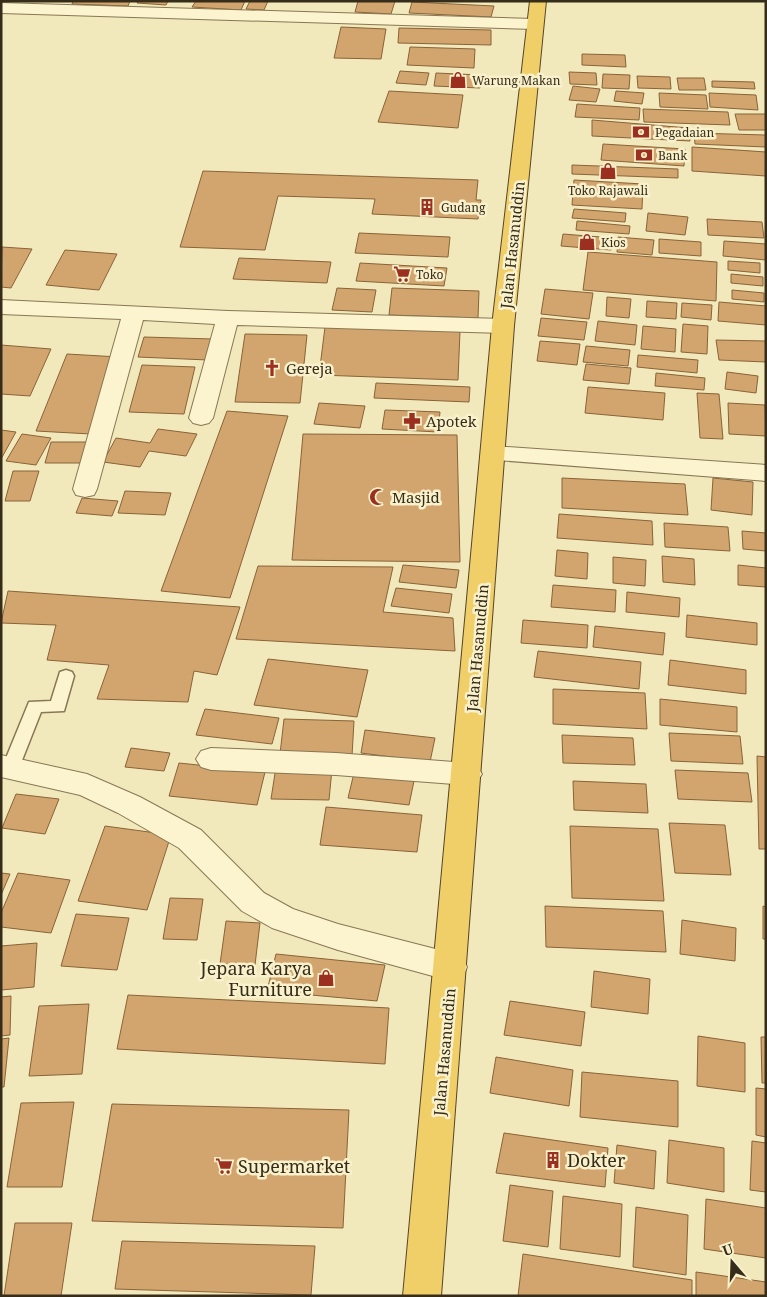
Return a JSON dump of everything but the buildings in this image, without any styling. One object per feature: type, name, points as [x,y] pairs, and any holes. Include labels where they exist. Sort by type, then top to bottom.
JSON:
[{"type":"highway","name":"Jalan Hasanuddin","points":[[422,1296],[451,967],[503,326],[536,13]]},
{"type":"street","points":[[1,8],[536,13]]},
{"type":"street","points":[[2,310],[503,326]]},
{"type":"street","points":[[85,489],[134,314]]},
{"type":"street","points":[[201,418],[228,318]]},
{"type":"street","points":[[493,454],[766,474]]},
{"type":"street","points":[[211,759],[336,764],[467,774]]},
{"type":"street","points":[[6,767],[87,785],[130,805],[190,839],[253,902],[283,919],[338,937],[451,967]]},
{"type":"lane","points":[[6,767],[35,706],[58,706],[66,676]]},
{"type":"place","name":"Warung Makan","points":[[458,80]]},
{"type":"place","name":"Pegadaian","points":[[641,132]]},
{"type":"place","name":"Bank","points":[[644,155]]},
{"type":"place","name":"Toko Rajawali","points":[[608,171]]},
{"type":"place","name":"Gudang","points":[[427,207]]},
{"type":"place","name":"Kios","points":[[587,242]]},
{"type":"place","name":"Toko","points":[[402,274]]},
{"type":"place","name":"Gereja","points":[[272,368]]},
{"type":"place","name":"Apotek","points":[[412,421]]},
{"type":"place","name":"Masjid","points":[[378,497]]},
{"type":"place","name":"Jepara Karya Furniture","points":[[326,978]]},
{"type":"place","name":"Dokter","points":[[553,1160]]},
{"type":"place","name":"Supermarket","points":[[224,1166]]}]
